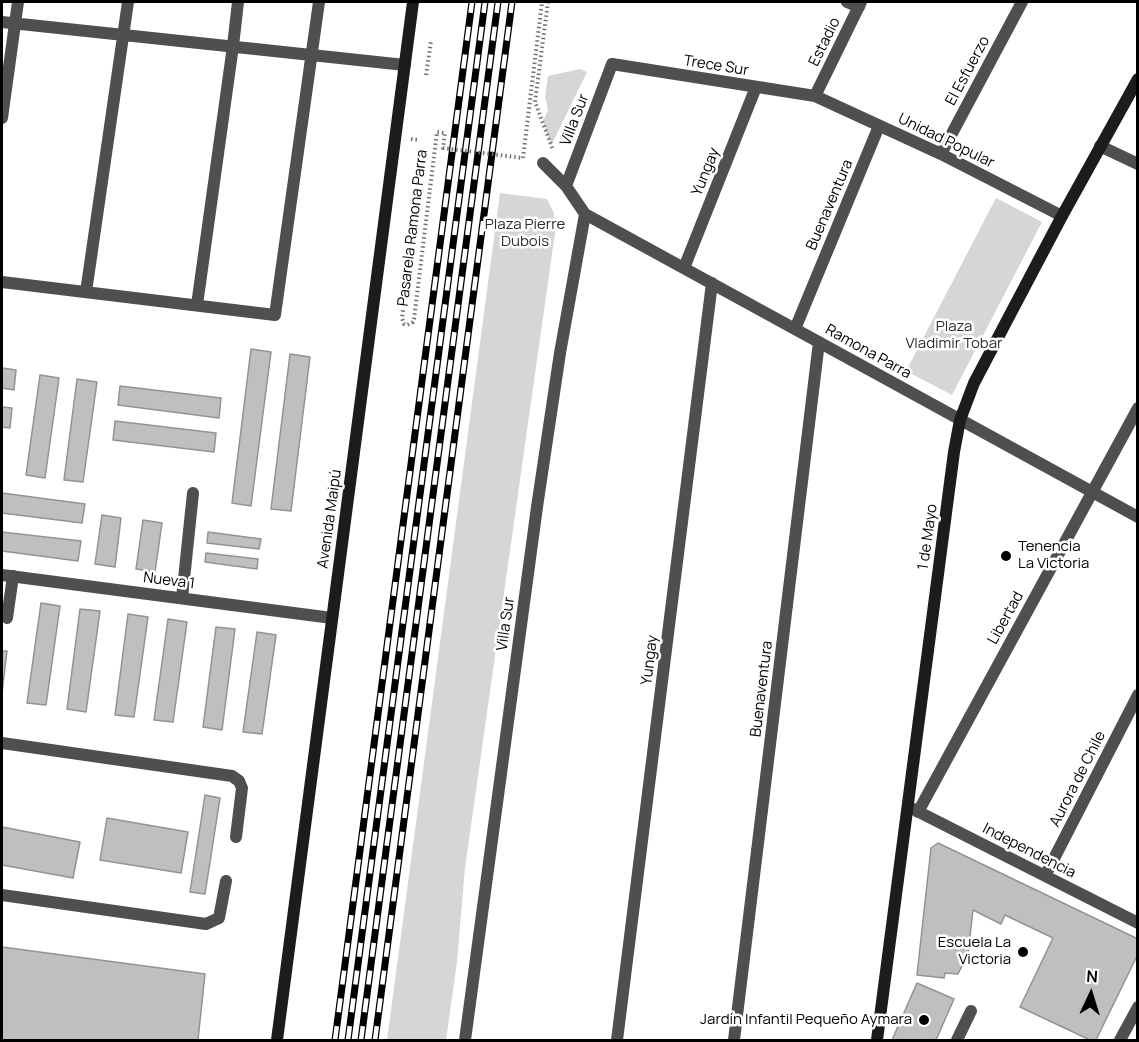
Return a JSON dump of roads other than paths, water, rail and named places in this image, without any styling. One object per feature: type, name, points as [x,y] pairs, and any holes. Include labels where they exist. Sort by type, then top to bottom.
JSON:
[{"type":"main road","name":"Avenida Maipú","points":[[277,1041],[413,2]]},
{"type":"main road","name":"1 de Mayo","points":[[877,1041],[913,809],[954,452],[960,420],[974,383],[1137,79]]},
{"type":"street","points":[[2,118],[18,2]]},
{"type":"street","points":[[86,292],[128,2]]},
{"type":"street","points":[[197,305],[238,2]]},
{"type":"street","points":[[2,282],[275,315],[319,2]]},
{"type":"street","points":[[847,2],[860,4]]},
{"type":"street","name":"El Esfuerzo","points":[[941,154],[1022,2]]},
{"type":"street","name":"Estadio","points":[[815,96],[860,4]]},
{"type":"street","points":[[2,22],[405,65]]},
{"type":"street","name":"Trece Sur","points":[[612,64],[815,96]]},
{"type":"street","name":"Villa Sur","points":[[566,186],[612,64]]},
{"type":"street","name":"Yungay","points":[[684,268],[756,87]]},
{"type":"street","name":"Unidad Popular","points":[[815,96],[941,154],[1062,216]]},
{"type":"street","name":"Buenaventura","points":[[795,329],[879,126]]},
{"type":"street","points":[[1100,146],[1137,164]]},
{"type":"street","points":[[543,163],[566,186],[585,214]]},
{"type":"street","name":"Villa Sur","points":[[465,1041],[540,485],[560,352],[585,214]]},
{"type":"street","name":"Ramona Parra","points":[[585,214],[1137,517]]},
{"type":"street","name":"Yungay","points":[[617,1041],[712,284]]},
{"type":"street","name":"Buenaventura","points":[[734,1041],[819,342]]},
{"type":"street","name":"Libertad","points":[[913,809],[1093,491],[1137,408]]},
{"type":"street","points":[[182,598],[193,493]]},
{"type":"street","points":[[7,576],[7,618]]},
{"type":"street","name":"Nueva 1","points":[[7,576],[332,618]]},
{"type":"street","name":"Aurora de Chile","points":[[1046,876],[1137,695]]},
{"type":"street","points":[[2,744],[232,776],[239,780],[242,788],[236,837]]},
{"type":"street","name":"Independencia","points":[[913,809],[1137,923]]},
{"type":"street","points":[[2,895],[206,924],[219,918],[226,881]]},
{"type":"street","points":[[1120,1041],[1137,1007]]},
{"type":"street","points":[[957,1041],[972,1011]]},
{"type":"railway","points":[[335,1040],[472,2]]},
{"type":"railway","points":[[348,1040],[485,2]]},
{"type":"railway","points":[[361,1040],[498,2]]},
{"type":"railway","points":[[375,1040],[512,2]]},
{"type":"place","name":"Tenencia La Victoria","points":[[1006,556]]},
{"type":"place","name":"Escuela La Victoria","points":[[1023,952]]},
{"type":"place","name":"Jardín Infantil Pequeño Aymara","points":[[924,1020]]},
{"type":"park label","name":"Plaza Pierre Dubois","points":[[525,234]]},
{"type":"park label","name":"Plaza Vladimir Tobar","points":[[954,336]]}]
